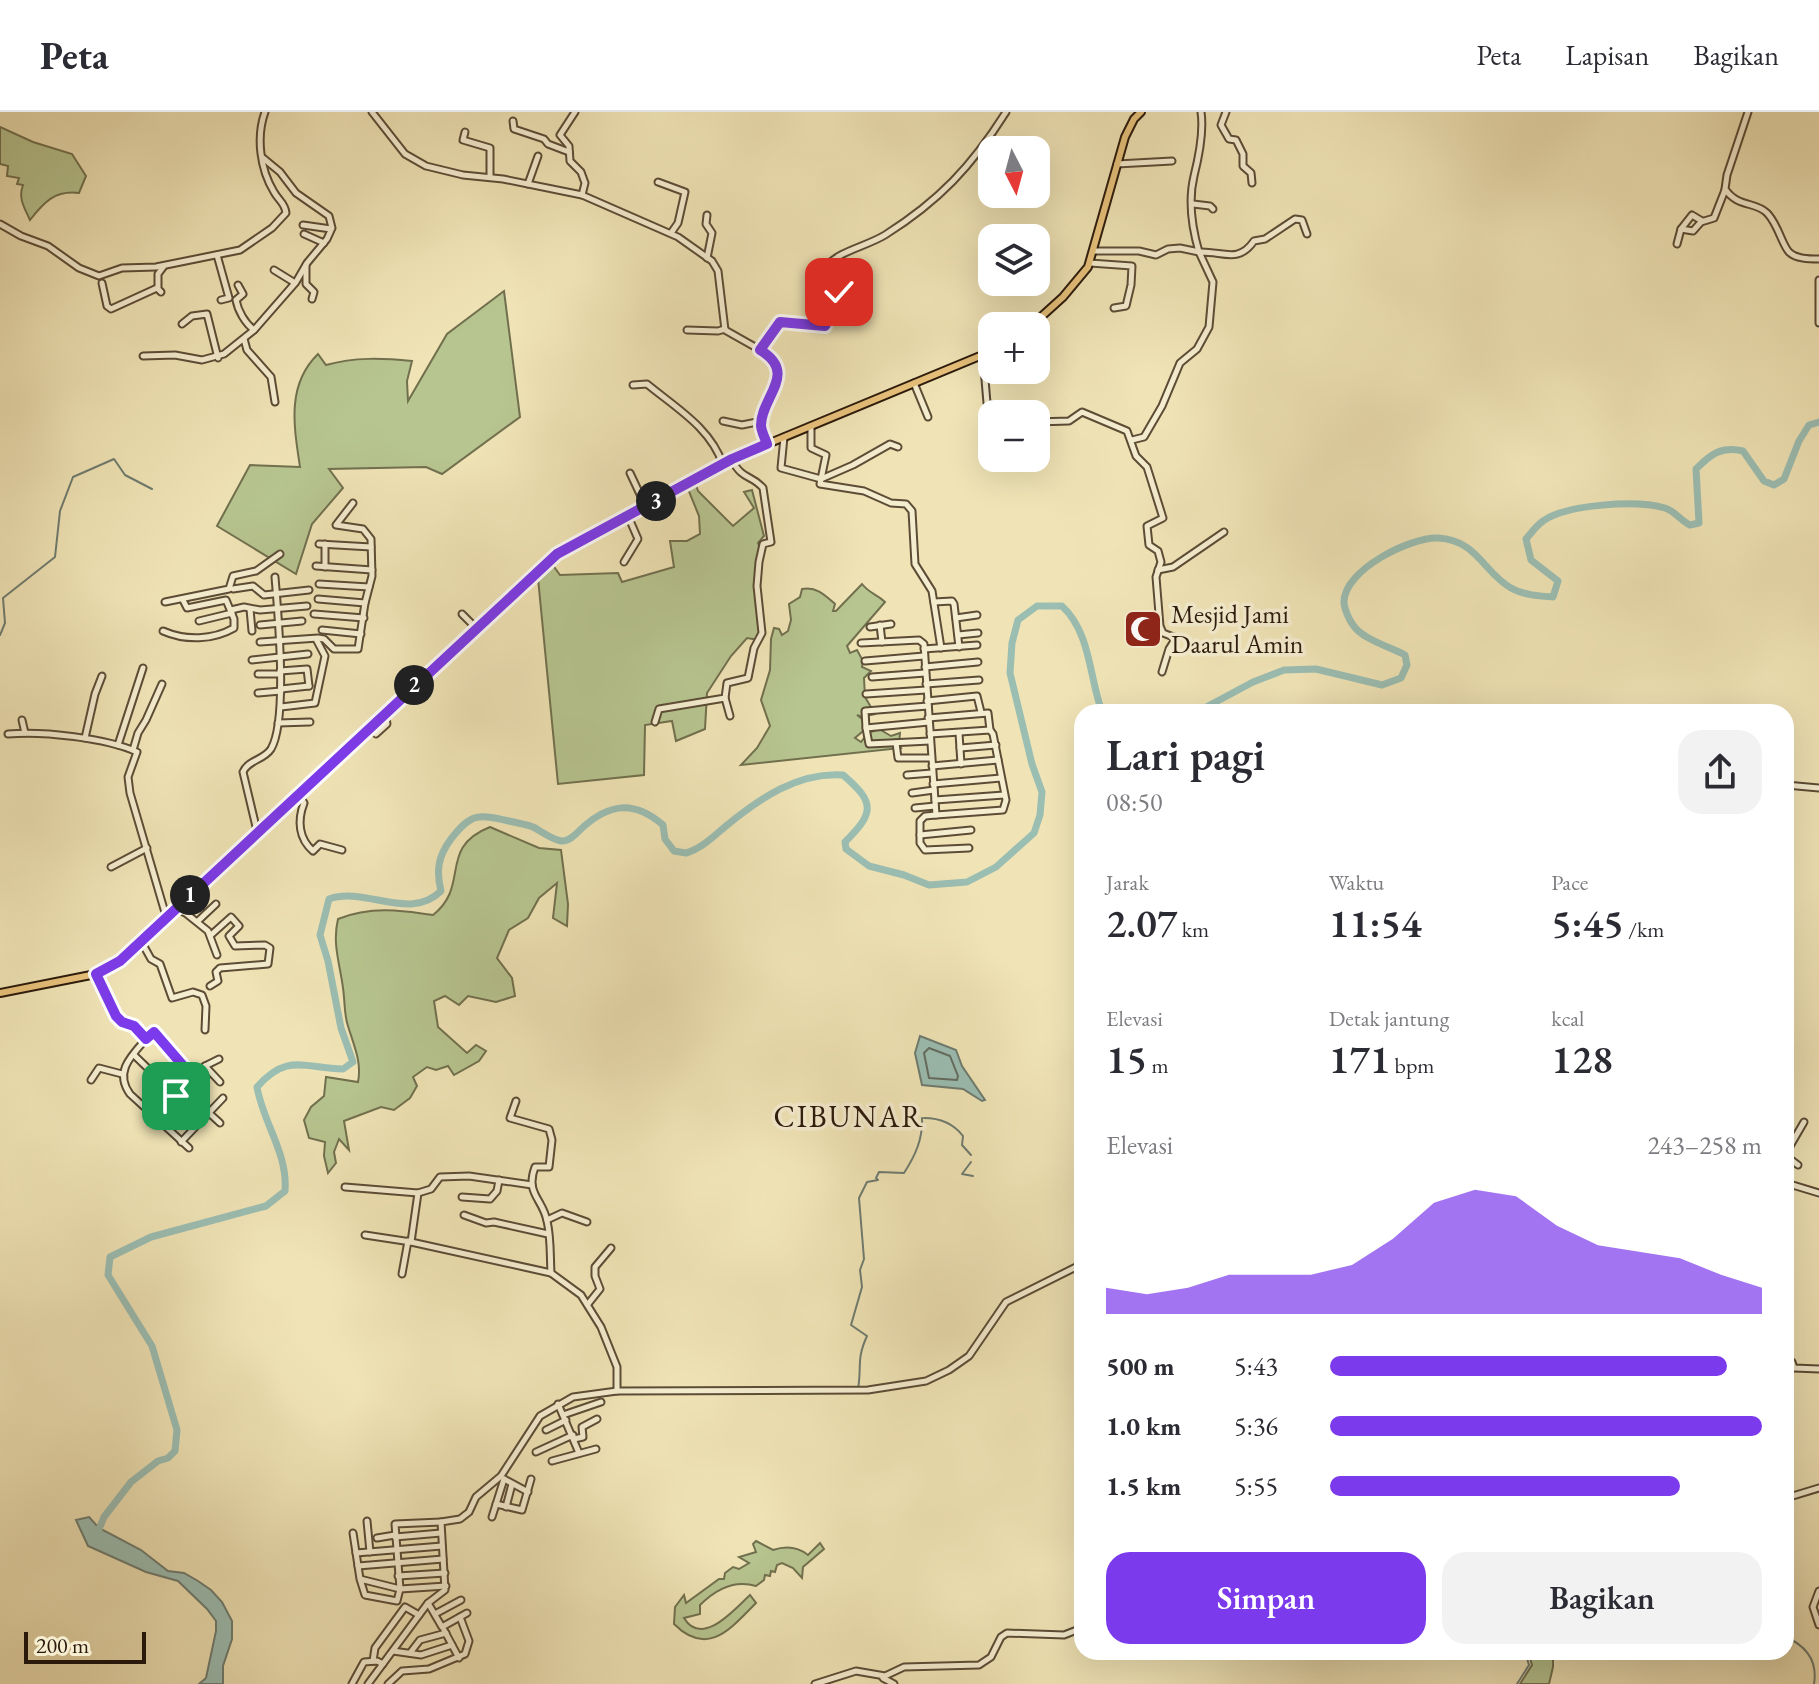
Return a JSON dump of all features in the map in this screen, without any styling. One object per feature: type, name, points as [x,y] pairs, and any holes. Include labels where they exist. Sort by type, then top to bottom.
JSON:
[{"type":"main road","points":[[1046,312],[1075,285],[1090,263],[1117,164],[1129,129],[1141,112]]},
{"type":"main road","points":[[0,993],[96,974],[116,964],[166,916],[180,910],[194,891],[257,831],[557,554],[732,459],[978,358]]},
{"type":"street","points":[[0,224],[48,246],[79,268],[96,275],[129,267],[165,266],[244,248],[285,215],[286,208],[271,187],[259,143],[265,112]]},
{"type":"street","points":[[372,112],[411,159],[452,173],[582,195],[671,233],[707,258],[718,271],[725,329],[760,350],[774,361],[777,369],[772,397],[762,421],[767,444]]},
{"type":"street","points":[[575,112],[560,135],[568,144],[570,161],[581,172],[585,183],[582,195]]},
{"type":"street","points":[[760,350],[780,322],[825,326],[840,295],[825,280],[825,267],[848,251],[887,233],[934,201],[963,173],[1006,112]]},
{"type":"street","points":[[1132,440],[1143,438],[1162,406],[1180,363],[1197,349],[1209,327],[1213,282],[1192,227],[1201,112]]},
{"type":"street","points":[[1226,112],[1221,125],[1229,139],[1236,140],[1243,154],[1244,167],[1251,173],[1252,183]]},
{"type":"street","points":[[1681,229],[1694,231],[1702,221],[1714,218],[1748,112]]},
{"type":"street","points":[[513,121],[514,129],[569,152]]},
{"type":"street","points":[[465,132],[463,140],[490,148],[490,177]]},
{"type":"street","points":[[528,184],[538,156]]},
{"type":"street","points":[[143,356],[175,355],[196,360],[218,358],[244,339],[293,281],[330,229],[329,216],[296,193],[280,172],[262,157]]},
{"type":"street","points":[[1117,164],[1172,161]]},
{"type":"street","points":[[658,182],[685,192],[678,223],[671,233]]},
{"type":"street","points":[[1725,189],[1738,202],[1766,211],[1792,254],[1819,259]]},
{"type":"street","points":[[1193,204],[1213,209]]},
{"type":"street","points":[[707,215],[706,224],[712,233],[707,258]]},
{"type":"street","points":[[1677,244],[1681,229],[1692,215],[1702,221]]},
{"type":"street","points":[[1094,251],[1132,251],[1156,255],[1180,248],[1241,254],[1254,241],[1265,239],[1295,219],[1302,220],[1307,234]]},
{"type":"street","points":[[303,225],[330,229]]},
{"type":"street","points":[[304,234],[322,242]]},
{"type":"street","points":[[217,255],[229,298],[221,300]]},
{"type":"street","points":[[1090,263],[1132,266],[1125,307],[1114,308]]},
{"type":"street","points":[[306,264],[306,284],[314,292],[312,299]]},
{"type":"street","points":[[102,283],[107,306],[111,309],[159,290],[158,274],[165,266]]},
{"type":"street","points":[[274,270],[293,281]]},
{"type":"street","points":[[1819,280],[1819,323]]},
{"type":"street","points":[[238,285],[243,294],[236,302],[252,328]]},
{"type":"street","points":[[182,324],[192,316],[207,314],[218,358]]},
{"type":"street","points":[[687,330],[725,329]]},
{"type":"street","points":[[244,339],[247,350],[271,377],[275,402]]},
{"type":"street","points":[[914,383],[928,417]]},
{"type":"street","points":[[633,385],[647,384],[682,411],[712,440],[723,465]]},
{"type":"street","points":[[1050,422],[1069,421],[1085,412],[1127,431],[1136,456],[1147,467],[1163,518],[1147,526],[1149,545],[1160,554],[1156,587],[1160,626],[1163,633],[1176,638],[1162,672]]},
{"type":"street","points":[[723,421],[742,425],[762,421]]},
{"type":"street","points":[[812,425],[811,448],[826,455],[821,485],[864,491],[891,503],[906,504],[912,511],[915,564],[932,591],[941,648]]},
{"type":"street","points":[[784,436],[781,468],[821,479],[890,444],[898,447]]},
{"type":"street","points":[[730,716],[725,698],[727,683],[749,676],[754,648],[761,636],[759,562],[763,544],[771,542],[763,485],[740,475],[732,459]]},
{"type":"street","points":[[630,473],[646,507]]},
{"type":"street","points":[[260,642],[319,639],[334,649],[356,651],[372,570],[370,535],[363,529],[336,525],[353,503]]},
{"type":"street","points":[[624,562],[638,539],[628,516]]},
{"type":"street","points":[[1158,570],[1173,567],[1224,532]]},
{"type":"street","points":[[325,567],[322,544],[371,547]]},
{"type":"street","points":[[165,602],[229,589],[233,576],[256,571],[280,554]]},
{"type":"street","points":[[316,566],[372,570]]},
{"type":"street","points":[[257,831],[243,768],[271,748],[281,707],[275,577]]},
{"type":"street","points":[[319,584],[369,587]]},
{"type":"street","points":[[233,589],[253,586],[262,594],[309,590]]},
{"type":"street","points":[[318,599],[365,603]]},
{"type":"street","points":[[163,631],[190,638],[222,634],[234,628],[225,600],[187,608],[183,600]]},
{"type":"street","points":[[934,602],[952,601],[959,647]]},
{"type":"street","points":[[199,621],[244,607],[277,609],[307,606]]},
{"type":"street","points":[[250,609],[252,631]]},
{"type":"street","points":[[314,614],[364,618]]},
{"type":"street","points":[[462,614],[476,628]]},
{"type":"street","points":[[956,618],[977,615]]},
{"type":"street","points":[[260,625],[302,621]]},
{"type":"street","points":[[870,627],[891,624]]},
{"type":"street","points":[[880,625],[882,642]]},
{"type":"street","points":[[322,630],[361,634]]},
{"type":"street","points":[[958,635],[978,633]]},
{"type":"street","points":[[281,707],[314,705],[325,656],[319,639]]},
{"type":"street","points":[[861,643],[919,640],[924,644],[936,815]]},
{"type":"street","points":[[865,661],[977,645]]},
{"type":"street","points":[[252,660],[308,654]]},
{"type":"street","points":[[296,655],[297,670]]},
{"type":"street","points":[[872,677],[978,662]]},
{"type":"street","points":[[118,745],[143,668]]},
{"type":"street","points":[[258,674],[308,669],[310,690],[319,690]]},
{"type":"street","points":[[85,738],[102,676]]},
{"type":"street","points":[[866,694],[979,680]]},
{"type":"street","points":[[133,750],[162,684]]},
{"type":"street","points":[[258,693],[309,686]]},
{"type":"street","points":[[981,712],[977,696],[865,711],[869,744],[990,730]]},
{"type":"street","points":[[655,722],[659,709],[725,698]]},
{"type":"street","points":[[376,734],[387,724],[385,713]]},
{"type":"street","points":[[866,728],[988,713],[1006,807],[1003,810],[921,819],[920,843],[925,850],[969,848]]},
{"type":"street","points":[[22,720],[25,733]]},
{"type":"street","points":[[278,723],[310,722]]},
{"type":"street","points":[[959,732],[961,764]]},
{"type":"street","points":[[8,734],[85,738],[118,745],[138,754],[128,777],[130,793],[166,916]]},
{"type":"street","points":[[896,743],[898,758],[931,758]]},
{"type":"street","points":[[960,748],[996,745]]},
{"type":"street","points":[[907,775],[998,760]]},
{"type":"street","points":[[912,793],[1001,778]]},
{"type":"street","points":[[1794,786],[1819,788]]},
{"type":"street","points":[[298,794],[304,803],[299,815],[301,834],[311,850],[320,844],[342,850]]},
{"type":"street","points":[[915,808],[1004,795]]},
{"type":"street","points":[[920,835],[971,830]]},
{"type":"street","points":[[111,867],[147,848]]},
{"type":"street","points":[[198,921],[216,904]]},
{"type":"street","points":[[180,910],[198,921],[211,935],[217,955]]},
{"type":"street","points":[[210,986],[218,981],[216,972],[220,968],[268,964],[270,948],[265,945],[235,946],[229,936],[239,926],[231,917],[211,935]]},
{"type":"street","points":[[141,941],[150,957],[160,964],[172,998],[193,992],[202,995],[206,1006],[205,1030]]},
{"type":"street","points":[[96,974],[116,1016],[134,1026],[146,1039]]},
{"type":"street","points":[[189,1148],[128,1092],[122,1074],[124,1067],[154,1032],[192,1076]]},
{"type":"street","points":[[134,1055],[161,1081]]},
{"type":"street","points":[[168,1101],[178,1095],[192,1076],[219,1059]]},
{"type":"street","points":[[205,1066],[220,1082]]},
{"type":"street","points":[[91,1080],[99,1068],[122,1074]]},
{"type":"street","points":[[184,1090],[220,1123]]},
{"type":"street","points":[[181,1142],[223,1098]]},
{"type":"street","points":[[169,1129],[195,1100]]},
{"type":"street","points":[[516,1101],[510,1118],[549,1129],[552,1138],[549,1167],[535,1167],[532,1185],[534,1197],[547,1220],[551,1273]]},
{"type":"street","points":[[1794,1142],[1804,1122]]},
{"type":"street","points":[[1794,1163],[1798,1165]]},
{"type":"street","points":[[345,1187],[418,1193],[431,1189],[440,1177],[445,1176],[469,1176],[532,1185]]},
{"type":"street","points":[[462,1197],[490,1199],[497,1191],[499,1180]]},
{"type":"street","points":[[1794,1185],[1819,1193]]},
{"type":"street","points":[[402,1274],[418,1193]]},
{"type":"street","points":[[547,1220],[562,1213],[587,1222]]},
{"type":"street","points":[[464,1215],[486,1223],[548,1234]]},
{"type":"street","points":[[365,1235],[410,1241],[551,1273],[581,1295],[588,1304],[615,1360],[617,1391]]},
{"type":"street","points":[[588,1304],[600,1289],[595,1276],[596,1264],[611,1248]]},
{"type":"street","points":[[492,1517],[502,1477],[540,1416],[573,1397],[617,1391],[858,1390],[926,1381],[949,1370],[977,1347],[1006,1302],[1074,1268]]},
{"type":"street","points":[[1794,1368],[1819,1369]]},
{"type":"street","points":[[546,1430],[564,1417],[601,1402]]},
{"type":"street","points":[[558,1404],[579,1453]]},
{"type":"street","points":[[583,1437],[582,1427],[597,1419]]},
{"type":"street","points":[[536,1452],[573,1437],[592,1436]]},
{"type":"street","points":[[552,1461],[596,1449]]},
{"type":"street","points":[[502,1477],[528,1492]]},
{"type":"street","points":[[353,1533],[362,1592],[395,1602],[400,1589],[395,1524],[441,1522],[464,1516],[476,1497],[502,1477]]},
{"type":"street","points":[[496,1504],[522,1510],[531,1479]]},
{"type":"street","points":[[506,1507],[512,1484]]},
{"type":"street","points":[[1794,1496],[1819,1488]]},
{"type":"street","points":[[367,1521],[370,1552]]},
{"type":"street","points":[[378,1684],[369,1682],[429,1602],[444,1592],[441,1522]]},
{"type":"street","points":[[377,1538],[441,1533]]},
{"type":"street","points":[[356,1553],[442,1546]]},
{"type":"street","points":[[358,1566],[443,1559]]},
{"type":"street","points":[[398,1576],[445,1573]]},
{"type":"street","points":[[360,1579],[400,1589],[446,1586]]},
{"type":"street","points":[[418,1590],[429,1602],[459,1658]]},
{"type":"street","points":[[1819,1591],[1813,1607],[1819,1625]]},
{"type":"street","points":[[435,1614],[461,1600]]},
{"type":"street","points":[[373,1661],[375,1648],[405,1607],[419,1615]]},
{"type":"street","points":[[410,1654],[420,1640],[444,1630],[467,1613]]},
{"type":"street","points":[[388,1684],[402,1671],[429,1669],[465,1654],[469,1646],[460,1617]]},
{"type":"street","points":[[876,1684],[904,1667],[979,1665],[991,1657],[1001,1637],[1007,1633],[1064,1635],[1074,1631]]},
{"type":"street","points":[[393,1651],[427,1654],[452,1645]]},
{"type":"street","points":[[352,1684],[361,1665],[373,1661],[383,1664]]},
{"type":"street","points":[[815,1684],[856,1671],[884,1677],[894,1684]]},
{"type":"green space","points":[[0,127],[33,142],[72,154],[86,176],[79,193],[57,195],[30,220],[21,198],[23,185],[17,184],[19,178],[7,176],[8,166],[0,164]]},
{"type":"green space","points":[[504,291],[520,417],[442,474],[426,467],[329,469],[343,488],[312,524],[296,574],[217,526],[250,465],[300,467],[295,422],[297,393],[308,366],[318,354],[326,365],[369,359],[412,361],[407,381],[408,401],[447,334]]},
{"type":"green space","points":[[696,485],[698,491],[733,526],[754,508],[744,492],[752,490],[764,536],[758,543],[761,551],[758,562],[759,640],[747,638],[707,693],[705,729],[676,741],[672,721],[645,725],[644,775],[558,784],[538,578],[552,564],[560,575],[618,573],[622,582],[674,567],[670,541],[687,541],[700,534],[699,516],[688,489]]},
{"type":"green space","points":[[862,584],[885,602],[847,646],[850,653],[857,650],[863,661],[862,667],[871,671],[864,678],[865,697],[875,714],[857,715],[870,725],[855,738],[861,742],[868,733],[879,729],[891,736],[900,733],[901,748],[741,765],[757,748],[770,726],[761,700],[770,670],[774,628],[779,629],[782,635],[788,631],[791,620],[789,604],[800,597],[802,589],[812,589],[835,604],[833,611],[836,611]]},
{"type":"green space","points":[[490,827],[539,848],[561,850],[568,904],[567,926],[553,918],[557,883],[539,898],[528,918],[509,930],[497,958],[512,978],[515,996],[496,1002],[468,996],[459,1005],[445,996],[434,1001],[438,1027],[467,1053],[476,1045],[486,1051],[479,1061],[454,1075],[448,1066],[436,1070],[427,1067],[413,1077],[417,1086],[410,1098],[394,1110],[381,1107],[344,1121],[349,1150],[339,1139],[334,1152],[336,1163],[328,1173],[325,1142],[309,1138],[304,1120],[311,1107],[324,1096],[326,1077],[358,1082],[359,1075],[357,1054],[346,1017],[337,954],[338,919],[373,911],[433,915],[450,892],[464,845]]},
{"type":"green space","points":[[756,1541],[773,1550],[791,1548],[808,1555],[820,1543],[824,1549],[803,1567],[802,1578],[793,1568],[782,1563],[756,1586],[740,1584],[725,1587],[700,1605],[700,1614],[684,1618],[691,1626],[709,1628],[750,1595],[756,1603],[718,1636],[698,1639],[674,1624],[675,1607],[684,1595],[686,1603],[719,1579],[724,1579],[725,1573],[733,1567],[739,1569],[749,1563],[739,1557],[756,1552],[753,1544]]},
{"type":"green space","points":[[1530,1660],[1553,1660],[1549,1684],[1520,1684],[1532,1665]]},
{"type":"water","points":[[920,1036],[956,1050],[962,1066],[985,1100],[963,1089],[922,1085],[915,1053]]},
{"type":"water","points":[[89,1517],[99,1528],[141,1550],[168,1571],[184,1573],[198,1581],[222,1602],[232,1621],[232,1639],[223,1666],[223,1684],[199,1684],[206,1678],[216,1631],[216,1621],[207,1609],[178,1581],[146,1572],[88,1546],[76,1520]]},
{"type":"waterway","points":[[1212,704],[1284,670],[1316,669],[1382,685],[1401,678],[1407,665],[1405,655],[1369,639],[1357,630],[1348,617],[1344,602],[1355,578],[1366,567],[1396,549],[1426,539],[1451,540],[1471,550],[1511,588],[1526,594],[1553,597],[1558,581],[1531,560],[1526,539],[1543,521],[1585,507],[1638,504],[1665,508],[1690,525],[1699,523],[1696,469],[1707,459],[1717,452],[1743,451],[1764,481],[1774,485],[1784,479],[1809,425],[1819,422]]},
{"type":"waterway","points":[[0,635],[5,623],[3,598],[55,557],[60,511],[73,477],[114,459],[125,475],[152,489]]},
{"type":"waterway","points":[[97,1534],[104,1517],[131,1482],[175,1451],[177,1430],[152,1346],[108,1275],[110,1257],[151,1237],[266,1206],[285,1191],[283,1164],[257,1087],[268,1076],[287,1066],[343,1069],[353,1062],[341,1028],[320,935],[329,899],[343,896],[401,904],[429,900],[441,891],[439,864],[443,851],[458,830],[476,818],[490,817],[527,825],[564,841],[602,814],[632,808],[663,825],[665,839],[674,851],[686,853],[780,789],[826,775],[843,775],[866,801],[866,815],[845,842],[846,849],[869,866],[929,885],[967,882],[996,867],[1034,833],[1040,815],[1042,792],[1010,673],[1012,643],[1018,620],[1037,606],[1062,606],[1072,617],[1084,642],[1100,704]]},
{"type":"waterway","points":[[858,1389],[860,1357],[867,1336],[851,1325],[862,1287],[860,1270],[864,1259],[859,1198],[867,1182],[878,1180],[879,1172],[904,1173],[918,1147],[922,1118]]},
{"type":"waterway","points":[[924,1118],[941,1120],[955,1128],[963,1136],[962,1145],[971,1155]]},
{"type":"waterway","points":[[971,1162],[962,1174],[973,1176]]},
{"type":"waterway","points":[[1794,1642],[1812,1661],[1814,1684]]},
{"type":"waterway","points":[[1517,1684],[1529,1665],[1527,1660]]},
{"type":"place","name":"Mesjid Jami Daarul Amin","points":[[1143,629]]},
{"type":"district","name":"CIBUNAR","points":[[849,1117]]},
{"type":"route","points":[[176,1096],[192,1076],[154,1032],[146,1039],[134,1026],[116,1016],[96,974],[120,961],[557,554],[732,459],[767,444],[761,424],[772,397],[777,364],[760,350],[780,322],[825,326],[840,298],[839,292]]}]
